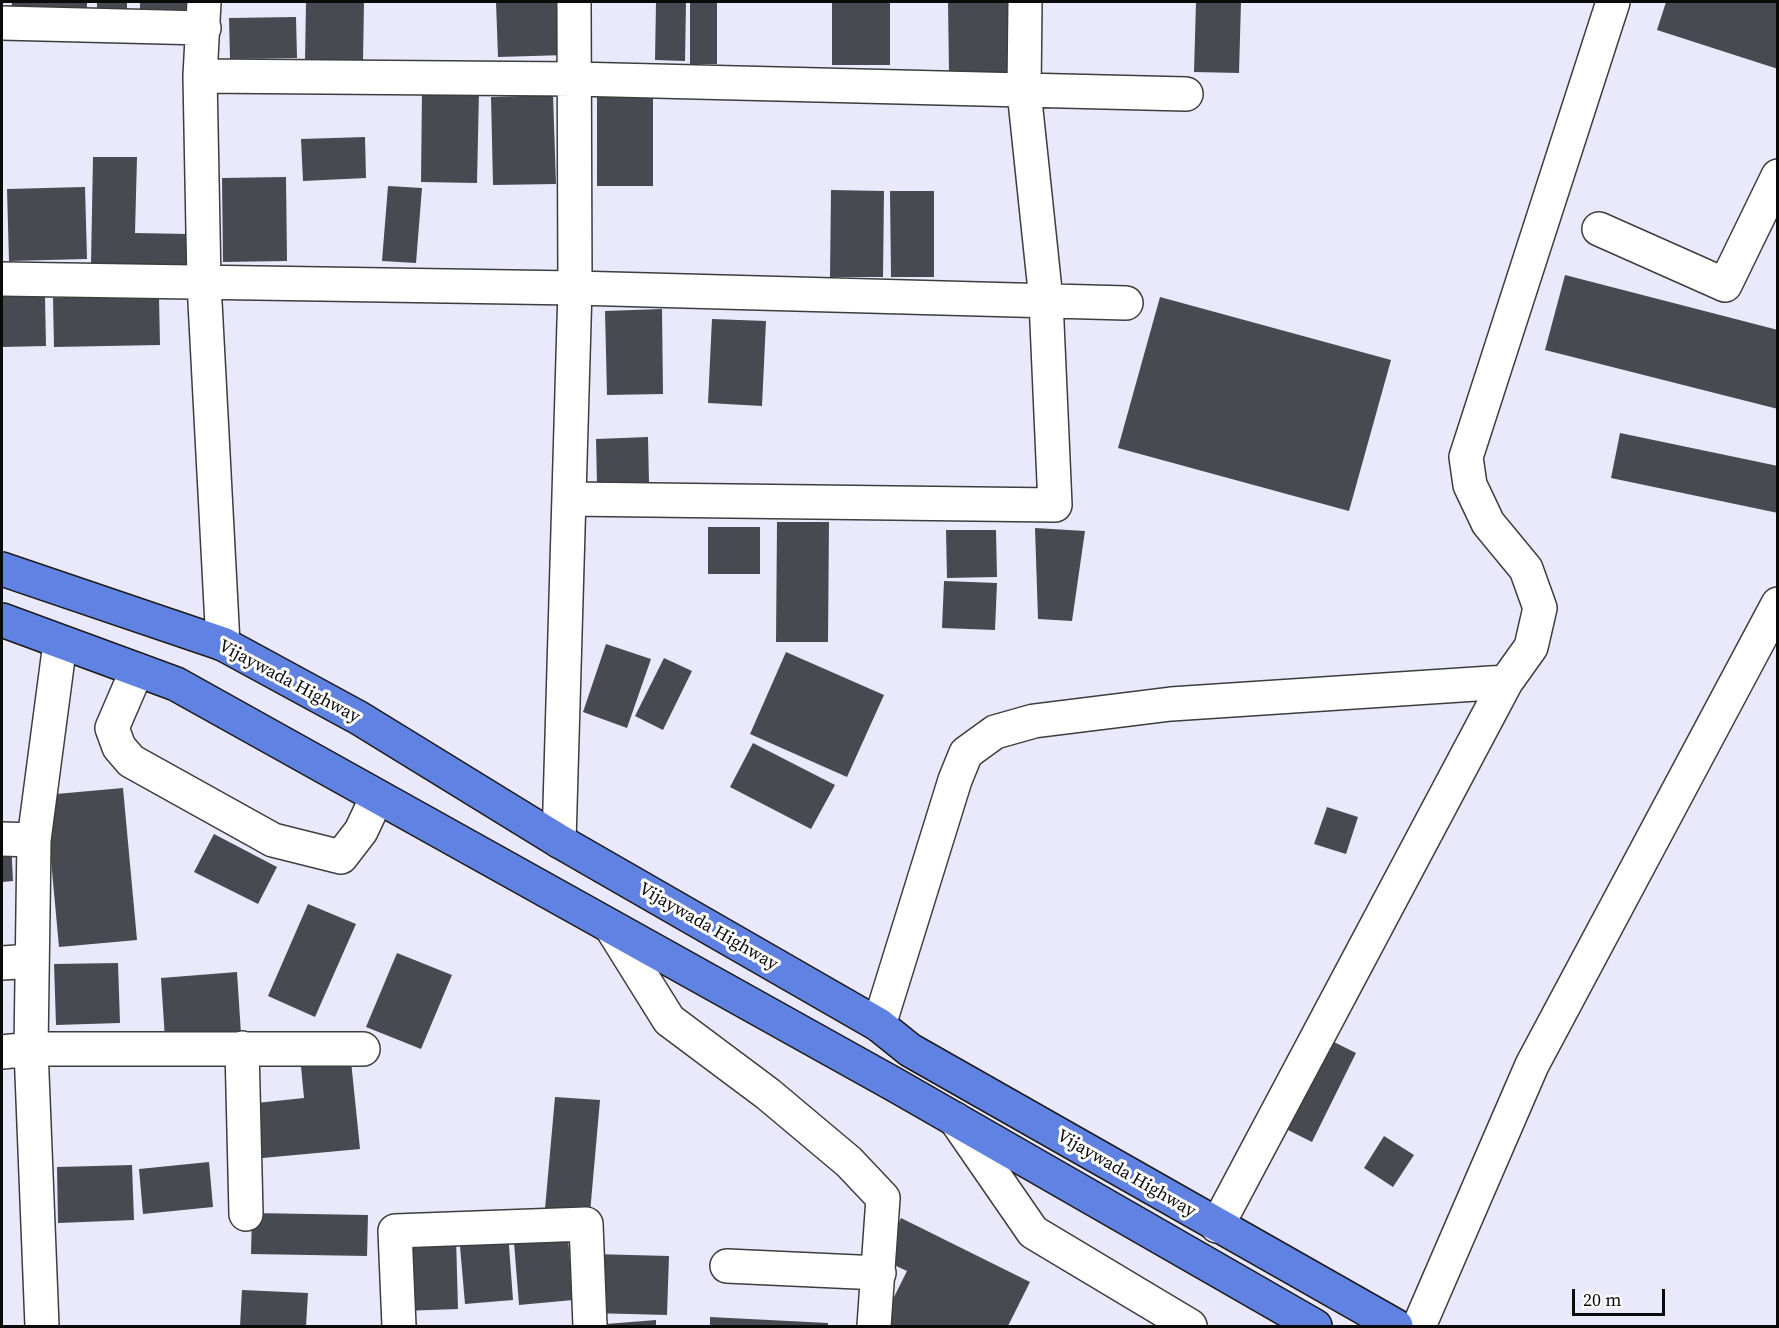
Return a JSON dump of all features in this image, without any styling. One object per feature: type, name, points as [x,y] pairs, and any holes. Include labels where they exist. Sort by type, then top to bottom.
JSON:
[{"type":"highway","name":"Vijaywada Highway","points":[[2,569],[223,644],[359,718],[559,841],[879,1025],[910,1050],[1396,1326]]},
{"type":"highway","points":[[2,620],[176,684],[897,1086],[1315,1326]]},
{"type":"highway","points":[[897,1086],[910,1050]]},
{"type":"street","points":[[559,841],[575,288],[574,2]]},
{"type":"street","points":[[570,499],[1055,505],[1046,300],[1024,91],[1026,2]]},
{"type":"street","points":[[1217,1226],[1506,682],[1531,647],[1540,608],[1526,569],[1488,524],[1470,485],[1466,457],[1613,2]]},
{"type":"street","points":[[2,23],[204,15],[200,76],[204,283],[223,644]]},
{"type":"street","points":[[200,76],[574,79],[1186,94]]},
{"type":"street","points":[[1599,229],[1725,285],[1778,176]]},
{"type":"street","points":[[2,279],[575,288],[1126,303]]},
{"type":"street","points":[[1419,1326],[1532,1065],[1778,604]]},
{"type":"street","points":[[42,1326],[16,1050],[17,962],[60,643]]},
{"type":"street","points":[[137,670],[112,728],[119,747],[131,761],[273,840],[341,857],[361,831],[377,797]]},
{"type":"street","points":[[879,1025],[955,780],[966,753],[995,732],[1034,721],[1171,704],[1506,682]]},
{"type":"street","points":[[2,839],[34,840]]},
{"type":"street","points":[[611,927],[669,1020],[786,1109],[849,1162],[883,1198],[874,1326]]},
{"type":"street","points":[[242,1048],[246,1214]]},
{"type":"street","points":[[16,1050],[363,1049]]},
{"type":"street","points":[[955,1119],[1033,1232],[1190,1326]]},
{"type":"street","points":[[399,1326],[395,1232],[585,1224],[590,1326]]},
{"type":"street","points":[[727,1266],[879,1273]]},
{"type":"building","points":[[12,2],[87,2],[87,17],[11,16]]},
{"type":"building","points":[[97,2],[127,2],[127,17],[97,17]]},
{"type":"building","points":[[140,2],[186,2],[187,18],[140,18]]},
{"type":"building","points":[[306,2],[364,2],[363,61],[305,61]]},
{"type":"building","points":[[496,2],[564,2],[566,55],[498,57]]},
{"type":"building","points":[[656,2],[686,2],[685,61],[655,60]]},
{"type":"building","points":[[690,2],[717,2],[717,64],[690,64]]},
{"type":"building","points":[[832,2],[890,2],[890,65],[832,65]]},
{"type":"building","points":[[948,2],[1008,2],[1010,72],[949,73]]},
{"type":"building","points":[[1196,2],[1241,2],[1239,73],[1194,72]]},
{"type":"building","points":[[1666,2],[1778,2],[1778,69],[1657,30]]},
{"type":"building","points":[[296,17],[297,58],[230,59],[229,18]]},
{"type":"building","points":[[422,90],[479,91],[477,183],[421,182]]},
{"type":"building","points":[[597,93],[653,94],[653,186],[597,186]]},
{"type":"building","points":[[553,95],[556,184],[493,185],[491,97]]},
{"type":"building","points":[[365,137],[366,178],[303,181],[301,139]]},
{"type":"building","points":[[93,157],[137,157],[135,233],[188,234],[187,265],[91,264]]},
{"type":"building","points":[[286,177],[287,261],[223,262],[222,178]]},
{"type":"building","points":[[388,186],[422,188],[416,263],[382,261]]},
{"type":"building","points":[[85,187],[87,259],[9,261],[7,189]]},
{"type":"building","points":[[831,190],[884,191],[883,277],[830,277]]},
{"type":"building","points":[[890,191],[934,191],[934,277],[891,277]]},
{"type":"building","points":[[1565,275],[1778,330],[1778,409],[1545,350]]},
{"type":"building","points":[[45,296],[46,346],[2,347],[2,297]]},
{"type":"building","points":[[159,297],[160,345],[54,347],[53,298]]},
{"type":"building","points":[[1160,297],[1391,360],[1349,511],[1118,448]]},
{"type":"building","points":[[662,309],[663,394],[607,395],[605,311]]},
{"type":"building","points":[[712,319],[766,321],[762,406],[708,403]]},
{"type":"building","points":[[1620,433],[1778,466],[1778,513],[1611,478]]},
{"type":"building","points":[[648,437],[649,483],[597,485],[596,439]]},
{"type":"building","points":[[777,522],[829,522],[828,642],[776,642]]},
{"type":"building","points":[[708,527],[760,527],[760,574],[708,574]]},
{"type":"building","points":[[1035,528],[1085,531],[1072,621],[1038,619]]},
{"type":"building","points":[[946,530],[996,530],[997,577],[947,578]]},
{"type":"building","points":[[944,581],[997,583],[995,630],[942,628]]},
{"type":"building","points":[[606,644],[651,659],[627,728],[583,712]]},
{"type":"building","points":[[786,652],[884,695],[847,777],[750,734]]},
{"type":"building","points":[[664,658],[692,671],[663,730],[635,716]]},
{"type":"building","points":[[753,743],[835,785],[811,829],[730,787]]},
{"type":"building","points":[[123,788],[137,940],[59,947],[45,795]]},
{"type":"building","points":[[1327,807],[1358,817],[1346,854],[1314,844]]},
{"type":"building","points":[[214,834],[277,867],[258,904],[194,872]]},
{"type":"building","points":[[2,841],[11,841],[13,881],[2,882]]},
{"type":"building","points":[[308,904],[356,924],[315,1017],[268,996]]},
{"type":"building","points":[[397,953],[452,975],[421,1049],[366,1027]]},
{"type":"building","points":[[118,963],[120,1023],[56,1025],[54,964]]},
{"type":"building","points":[[237,972],[241,1034],[165,1039],[161,978]]},
{"type":"building","points":[[1330,1040],[1356,1053],[1312,1142],[1286,1129]]},
{"type":"building","points":[[350,1051],[360,1149],[252,1159],[247,1104],[304,1098],[300,1056]]},
{"type":"building","points":[[555,1097],[600,1100],[590,1213],[545,1209]]},
{"type":"building","points":[[1384,1136],[1414,1155],[1393,1187],[1364,1168]]},
{"type":"building","points":[[209,1162],[213,1207],[143,1214],[139,1169]]},
{"type":"building","points":[[132,1165],[134,1220],[58,1223],[57,1167]]},
{"type":"building","points":[[252,1213],[368,1215],[367,1256],[251,1254]]},
{"type":"building","points":[[901,1218],[1030,1282],[1008,1326],[888,1326],[881,1323],[907,1271],[881,1259]]},
{"type":"building","points":[[567,1225],[573,1300],[519,1305],[513,1230]]},
{"type":"building","points":[[508,1232],[513,1300],[465,1304],[459,1235]]},
{"type":"building","points":[[456,1237],[458,1309],[401,1311],[400,1239]]},
{"type":"building","points":[[593,1254],[669,1256],[667,1315],[591,1313]]},
{"type":"building","points":[[242,1290],[308,1293],[306,1326],[240,1326]]},
{"type":"building","points":[[710,1317],[828,1323],[828,1326],[710,1326]]},
{"type":"building","points":[[656,1320],[656,1326],[593,1326],[593,1325]]}]
